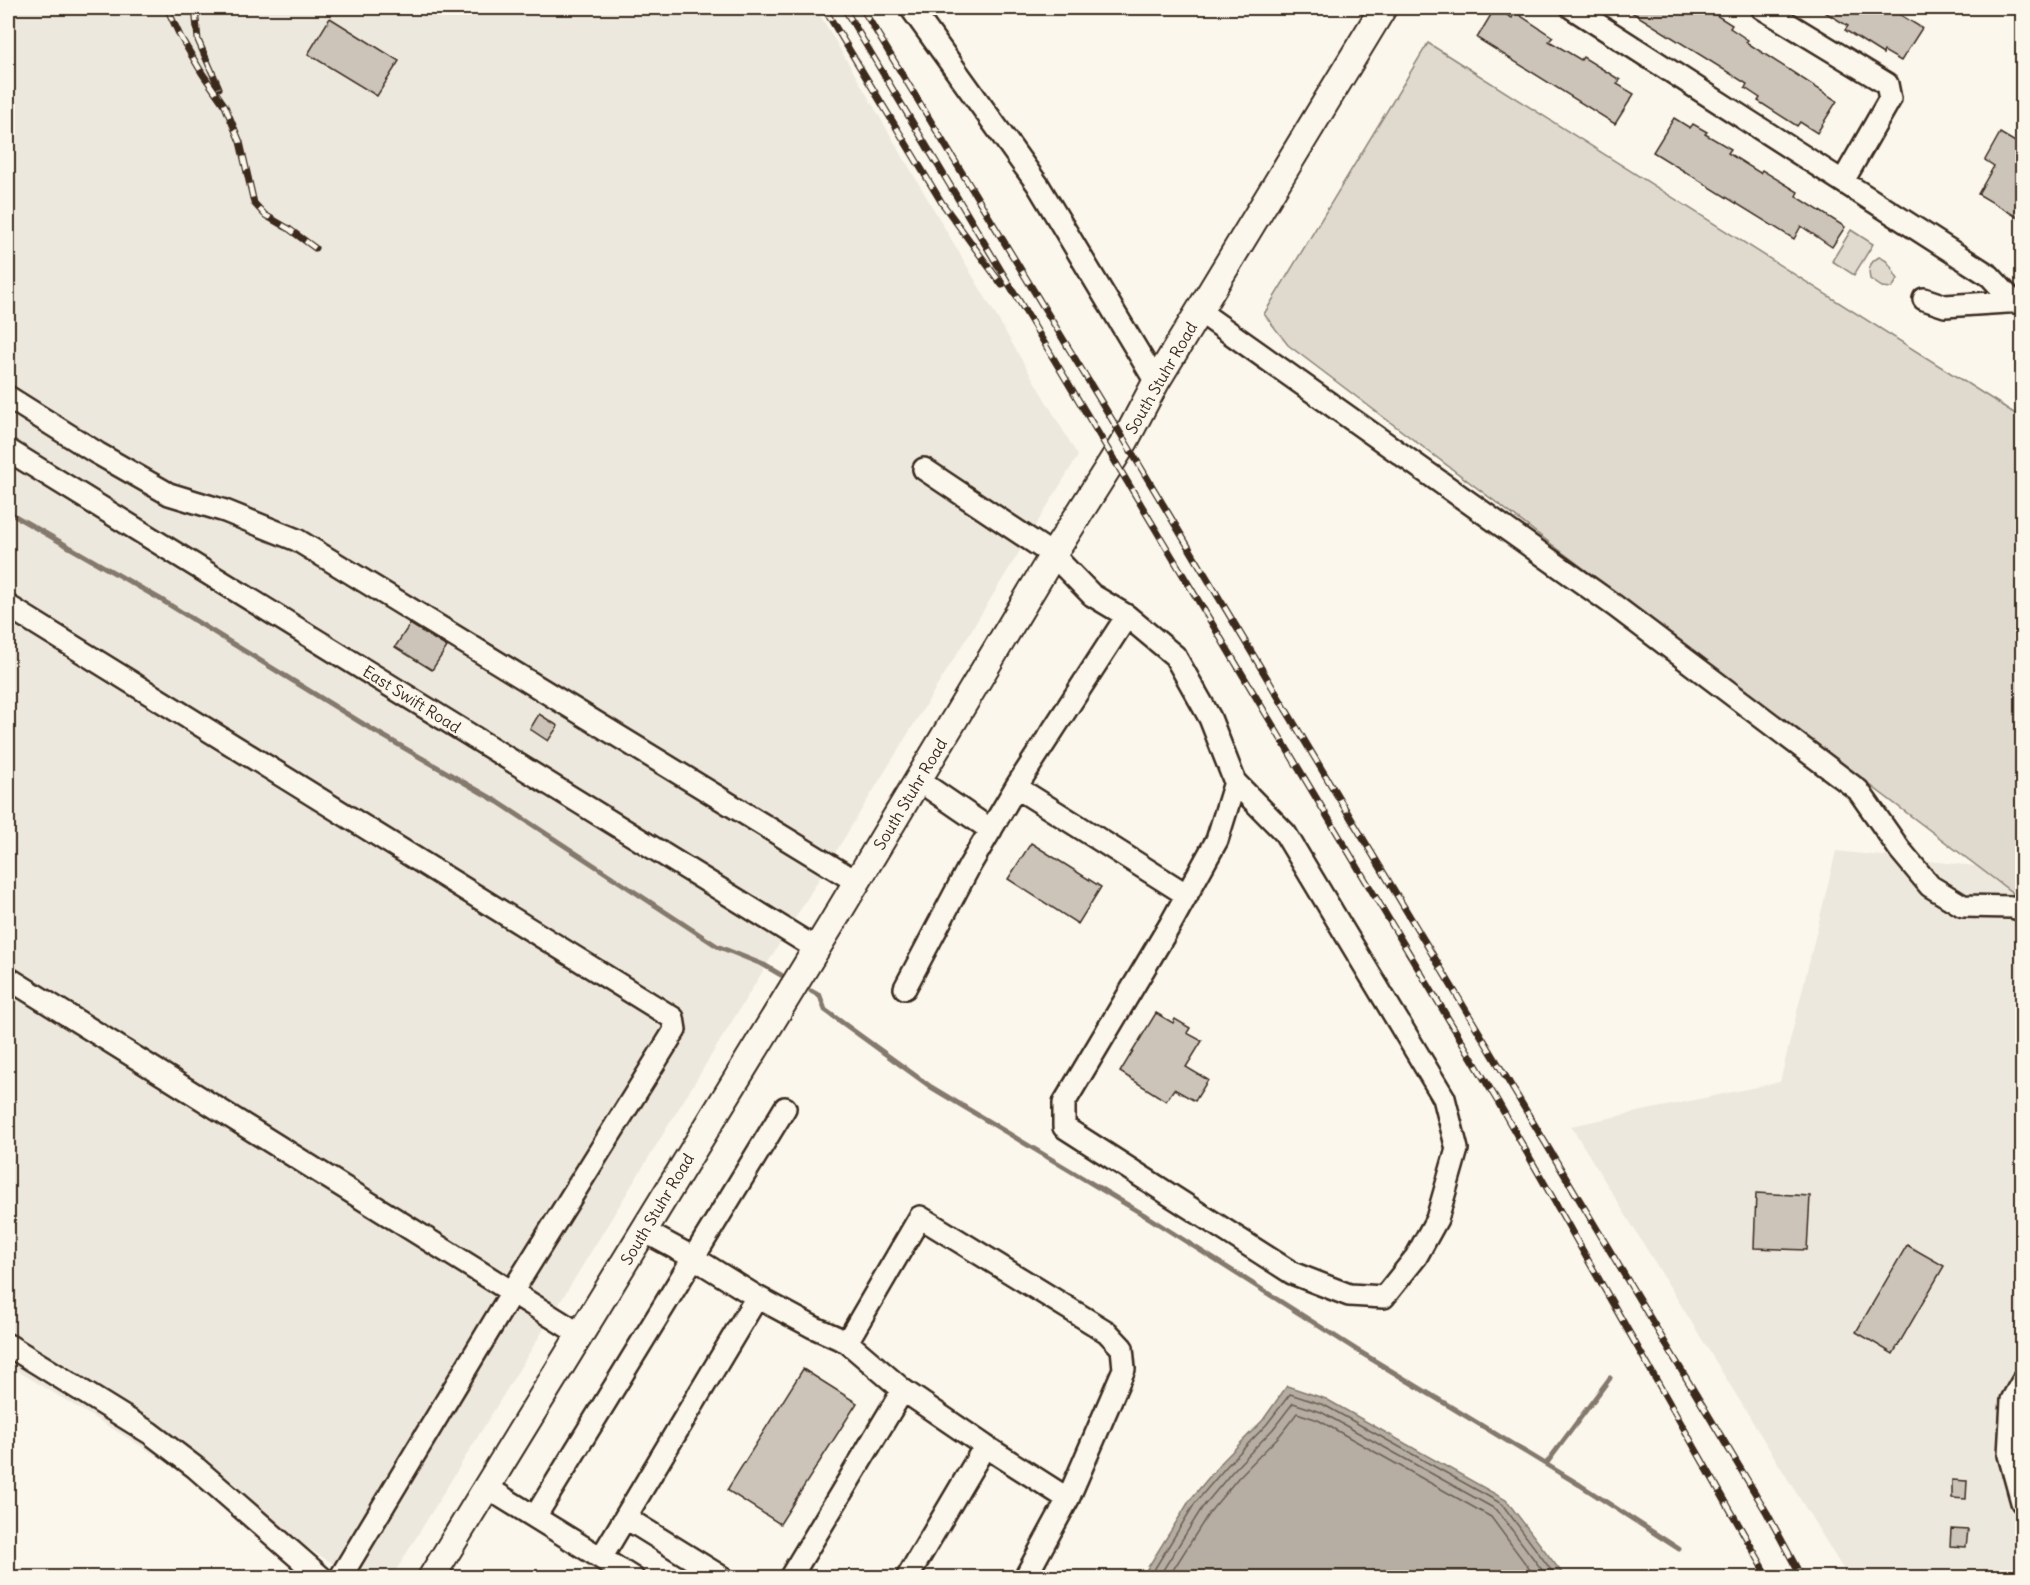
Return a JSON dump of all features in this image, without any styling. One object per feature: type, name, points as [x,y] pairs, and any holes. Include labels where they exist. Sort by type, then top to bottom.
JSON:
[{"type":"main road","name":"South Stuhr Road","points":[[431,1578],[817,949],[1053,555],[1125,441],[1156,382],[1383,8]]},
{"type":"street","points":[[910,8],[1038,185],[1156,382]]},
{"type":"street","points":[[1572,8],[1990,276],[2018,301]]},
{"type":"street","points":[[1762,8],[1887,84],[1890,99],[1843,181]]},
{"type":"street","points":[[1924,299],[1945,306],[2018,301]]},
{"type":"street","points":[[1199,311],[1615,606],[1858,790],[1900,850],[1930,886],[1962,906],[2012,907],[2022,910]]},
{"type":"street","points":[[8,397],[97,453],[169,494],[225,511],[297,540],[857,882]]},
{"type":"street","name":"East Swift Road","points":[[8,450],[817,949]]},
{"type":"street","points":[[924,469],[1053,555],[1092,595],[1127,616],[1174,656],[1210,718],[1235,782],[1286,833],[1444,1098],[1457,1149],[1437,1219],[1416,1257],[1384,1296],[1350,1295],[1292,1273],[1064,1127],[1064,1103],[1217,840],[1235,782]]},
{"type":"street","points":[[8,606],[673,1018],[675,1030],[512,1292],[340,1578]]},
{"type":"street","points":[[905,988],[1016,787],[1127,616]]},
{"type":"street","points":[[918,780],[991,830]]},
{"type":"street","points":[[1016,787],[1187,895]]},
{"type":"street","points":[[8,978],[581,1335]]},
{"type":"street","points":[[535,1517],[785,1108]]},
{"type":"street","points":[[847,1342],[920,1217],[1107,1332],[1122,1348],[1124,1369],[1068,1499],[1026,1578]]},
{"type":"street","points":[[644,1231],[694,1258],[757,1297],[847,1342],[903,1390],[1068,1499]]},
{"type":"street","points":[[601,1558],[757,1297]]},
{"type":"street","points":[[8,1345],[150,1432],[196,1468],[322,1578]]},
{"type":"street","points":[[2022,1382],[2012,1400],[2009,1455],[2022,1502]]},
{"type":"street","points":[[790,1578],[903,1390]]},
{"type":"street","points":[[907,1578],[985,1446]]},
{"type":"street","points":[[486,1487],[633,1578]]},
{"type":"street","points":[[626,1518],[723,1578]]},
{"type":"shaded area","points":[[8,8],[816,8],[1078,456],[392,1577],[355,1577],[8,1365]]},
{"type":"shaded area","points":[[1428,43],[2022,418],[2022,900],[1288,345],[1264,314]]},
{"type":"shaded area","points":[[1851,230],[1873,244],[1854,275],[1832,261]]},
{"type":"shaded area","points":[[1879,257],[1888,263],[1898,279],[1892,288],[1882,287],[1870,279],[1870,266]]},
{"type":"shaded area","points":[[1836,851],[2022,871],[2022,1577],[1848,1577],[1571,1126],[1780,1082]]},
{"type":"water","points":[[1287,1386],[1326,1399],[1506,1500],[1565,1577],[1142,1577],[1190,1500],[1221,1463],[1263,1420]]},
{"type":"building","points":[[1495,8],[1512,18],[1515,12],[1553,37],[1549,41],[1581,60],[1583,57],[1620,80],[1617,84],[1634,94],[1615,124],[1477,38]]},
{"type":"building","points":[[1625,8],[1705,8],[1732,25],[1730,28],[1748,40],[1746,42],[1837,101],[1817,133],[1800,122],[1797,126],[1758,101],[1760,98],[1745,88],[1747,84]]},
{"type":"building","points":[[1818,8],[1889,8],[1922,28],[1901,61],[1884,51],[1883,54],[1845,30],[1848,26]]},
{"type":"building","points":[[330,18],[399,61],[377,96],[308,54]]},
{"type":"building","points":[[1674,118],[1690,128],[1693,124],[1707,132],[1705,134],[1731,149],[1728,153],[1760,173],[1762,170],[1798,192],[1796,196],[1845,227],[1832,247],[1801,226],[1794,239],[1653,152]]},
{"type":"building","points":[[2000,133],[2022,146],[2022,220],[1978,194],[1994,166],[1985,160]]},
{"type":"building","points":[[410,624],[447,647],[432,670],[395,647]]},
{"type":"building","points":[[539,714],[558,726],[548,741],[530,729]]},
{"type":"building","points":[[1031,843],[1101,887],[1078,924],[1008,879]]},
{"type":"building","points":[[1156,1013],[1173,1023],[1175,1019],[1190,1028],[1187,1033],[1202,1041],[1186,1067],[1208,1080],[1195,1101],[1174,1089],[1166,1101],[1120,1072]]},
{"type":"building","points":[[1756,1193],[1810,1196],[1807,1250],[1754,1248]]},
{"type":"building","points":[[1907,1245],[1944,1266],[1893,1354],[1856,1332]]},
{"type":"building","points":[[803,1369],[857,1403],[780,1524],[727,1490]]},
{"type":"building","points":[[1952,1480],[1967,1481],[1966,1499],[1952,1498]]},
{"type":"building","points":[[1951,1529],[1968,1530],[1966,1547],[1950,1546]]},
{"type":"waterway","points":[[8,512],[160,599],[373,730],[498,802],[717,946],[764,965],[781,975]]},
{"type":"waterway","points":[[811,991],[820,996],[825,1010],[931,1087],[1146,1216],[1360,1352],[1580,1485],[1679,1549]]},
{"type":"waterway","points":[[1546,1464],[1610,1378]]},
{"type":"railway","points":[[167,8],[180,36],[225,106],[240,142],[254,203],[265,215],[315,248]]},
{"type":"railway","points":[[195,8],[198,40],[219,88]]},
{"type":"railway","points":[[824,8],[942,203],[1002,285]]},
{"type":"railway","points":[[844,8],[1498,1102],[1769,1578]]},
{"type":"railway","points":[[862,8],[1125,441],[1767,1513],[1802,1578]]}]
